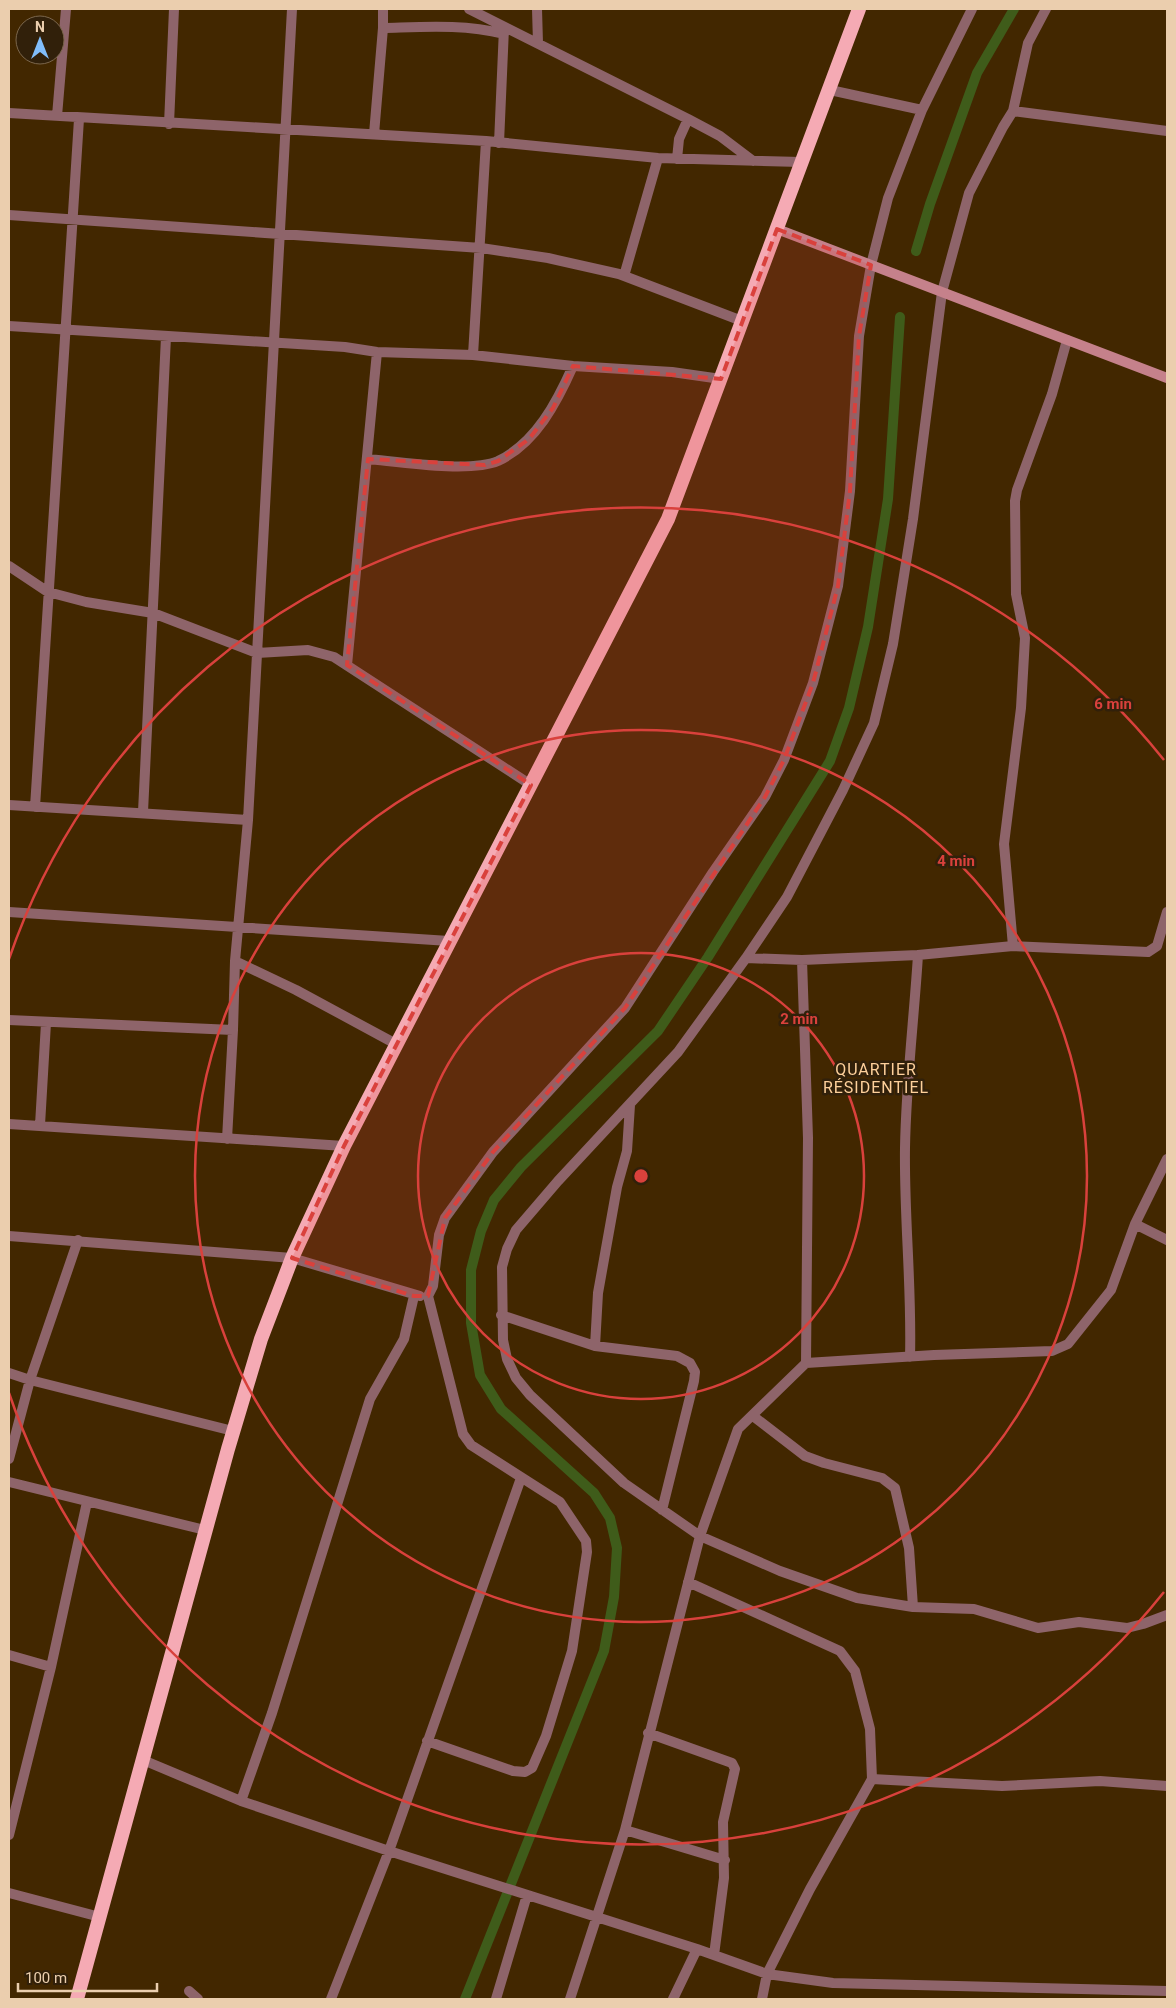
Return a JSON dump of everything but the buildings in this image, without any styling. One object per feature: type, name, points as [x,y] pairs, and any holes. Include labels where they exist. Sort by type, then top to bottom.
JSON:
[{"type":"highway","points":[[77,1999],[233,1431],[261,1339],[292,1258],[344,1146],[668,519],[860,9]]},
{"type":"main road","points":[[777,229],[1167,378]]},
{"type":"street","points":[[57,116],[66,9]]},
{"type":"street","points":[[169,124],[174,9]]},
{"type":"street","points":[[227,1139],[234,1030],[235,962],[248,820],[281,236],[284,128],[292,9]]},
{"type":"street","points":[[374,134],[383,9]]},
{"type":"street","points":[[469,9],[504,31]]},
{"type":"street","points":[[537,9],[538,42]]},
{"type":"street","points":[[427,1741],[513,1770],[524,1772],[532,1768],[546,1736],[572,1652],[587,1552],[586,1541],[560,1502],[465,1440],[428,1296],[433,1286],[439,1235],[445,1218],[492,1152],[626,1008],[713,872],[765,797],[784,760],[814,683],[838,586],[850,491],[859,336],[871,265],[890,189],[922,110],[972,9]]},
{"type":"street","points":[[1046,9],[1028,44],[1013,111],[969,193],[942,292],[913,519],[893,644],[874,723],[843,790],[787,897],[746,958],[678,1052],[558,1181],[516,1230],[507,1249],[502,1267],[501,1315],[507,1359],[516,1378],[530,1396],[624,1483],[700,1536],[823,1587],[857,1598],[913,1607],[974,1609],[1038,1628],[1079,1622],[1126,1628],[1144,1624],[1167,1614]]},
{"type":"street","points":[[383,28],[455,26],[504,31],[538,42],[720,136],[753,161]]},
{"type":"street","points":[[499,143],[504,31]]},
{"type":"street","points":[[830,90],[922,110]]},
{"type":"street","points":[[1013,111],[1167,131]]},
{"type":"street","points":[[9,113],[79,119],[284,128],[486,141],[658,158],[801,162]]},
{"type":"street","points":[[34,807],[79,119]]},
{"type":"street","points":[[676,158],[679,139],[688,119]]},
{"type":"street","points":[[473,355],[486,141]]},
{"type":"street","points":[[624,276],[658,158]]},
{"type":"street","points":[[9,216],[281,236],[481,248],[548,258],[624,276],[742,322]]},
{"type":"street","points":[[9,326],[344,347],[377,352],[473,355],[573,366],[672,372],[721,379]]},
{"type":"street","points":[[142,812],[166,337]]},
{"type":"street","points":[[1013,946],[1004,844],[1021,708],[1025,638],[1016,594],[1015,501],[1052,394],[1066,340]]},
{"type":"street","points":[[347,665],[377,352]]},
{"type":"street","points":[[368,459],[459,466],[485,465],[498,461],[529,439],[553,408],[573,366]]},
{"type":"street","points":[[9,566],[48,592],[86,602],[153,613],[257,653],[315,651],[334,657],[531,785]]},
{"type":"street","points":[[9,805],[248,820]]},
{"type":"street","points":[[9,912],[238,929],[449,941]]},
{"type":"street","points":[[746,958],[802,960],[918,955],[1013,946],[1148,952],[1157,946],[1167,912]]},
{"type":"street","points":[[910,1357],[911,1318],[905,1150],[907,1097],[918,955]]},
{"type":"street","points":[[802,960],[808,1138],[806,1362]]},
{"type":"street","points":[[235,962],[296,990],[396,1044]]},
{"type":"street","points":[[9,1020],[234,1030]]},
{"type":"street","points":[[40,1126],[46,1023]]},
{"type":"street","points":[[594,1346],[598,1293],[617,1187],[627,1151],[630,1104]]},
{"type":"street","points":[[9,1124],[344,1146]]},
{"type":"street","points":[[570,1999],[625,1830],[648,1733],[700,1536],[738,1429],[806,1362],[1052,1351],[1068,1344],[1111,1290],[1135,1224],[1167,1159]]},
{"type":"street","points":[[1135,1224],[1167,1240]]},
{"type":"street","points":[[9,1236],[292,1258],[414,1296],[428,1296]]},
{"type":"street","points":[[9,1459],[30,1380],[78,1240]]},
{"type":"street","points":[[241,1800],[272,1713],[370,1399],[404,1339],[414,1296]]},
{"type":"street","points":[[501,1315],[594,1346],[677,1356],[690,1363],[695,1372],[662,1510]]},
{"type":"street","points":[[9,1373],[30,1380],[233,1431]]},
{"type":"street","points":[[753,1416],[806,1456],[824,1463],[882,1478],[895,1488],[909,1548],[913,1607]]},
{"type":"street","points":[[332,1999],[389,1851],[521,1478]]},
{"type":"street","points":[[9,1482],[205,1530]]},
{"type":"street","points":[[9,1835],[52,1667],[87,1502]]},
{"type":"street","points":[[688,1582],[827,1644],[847,1657],[856,1671],[870,1729],[872,1779],[810,1888],[767,1974],[762,1999]]},
{"type":"street","points":[[9,1655],[52,1667]]},
{"type":"street","points":[[648,1733],[732,1763],[735,1768],[723,1822],[724,1860],[714,1955]]},
{"type":"street","points":[[142,1760],[241,1800],[389,1851],[596,1916],[767,1974],[833,1983],[1167,1991]]},
{"type":"street","points":[[872,1779],[1002,1786],[1100,1782],[1167,1786]]},
{"type":"street","points":[[625,1830],[724,1860]]},
{"type":"street","points":[[9,1893],[100,1917]]},
{"type":"street","points":[[496,1999],[527,1895]]},
{"type":"street","points":[[673,1999],[696,1949]]},
{"type":"street","points":[[189,1991],[198,1999]]},
{"type":"highlighted area","points":[[777,229],[871,265],[859,336],[850,491],[838,586],[813,683],[784,760],[765,797],[625,1008],[493,1152],[445,1218],[428,1296],[414,1296],[292,1258],[344,1146],[531,785],[347,665],[368,459],[485,465],[498,461],[529,439],[553,408],[573,366],[721,379]]},
{"type":"waterway","points":[[916,251],[930,204],[977,73],[1014,9]]},
{"type":"waterway","points":[[465,1999],[604,1651],[614,1597],[617,1548],[610,1518],[594,1493],[501,1409],[480,1375],[471,1323],[471,1270],[481,1231],[494,1200],[521,1167],[658,1031],[708,957],[830,761],[849,708],[868,627],[888,499],[900,317]]},
{"type":"district","name":"QUARTIER RÉSIDENTIEL","points":[[876,1078]]}]
